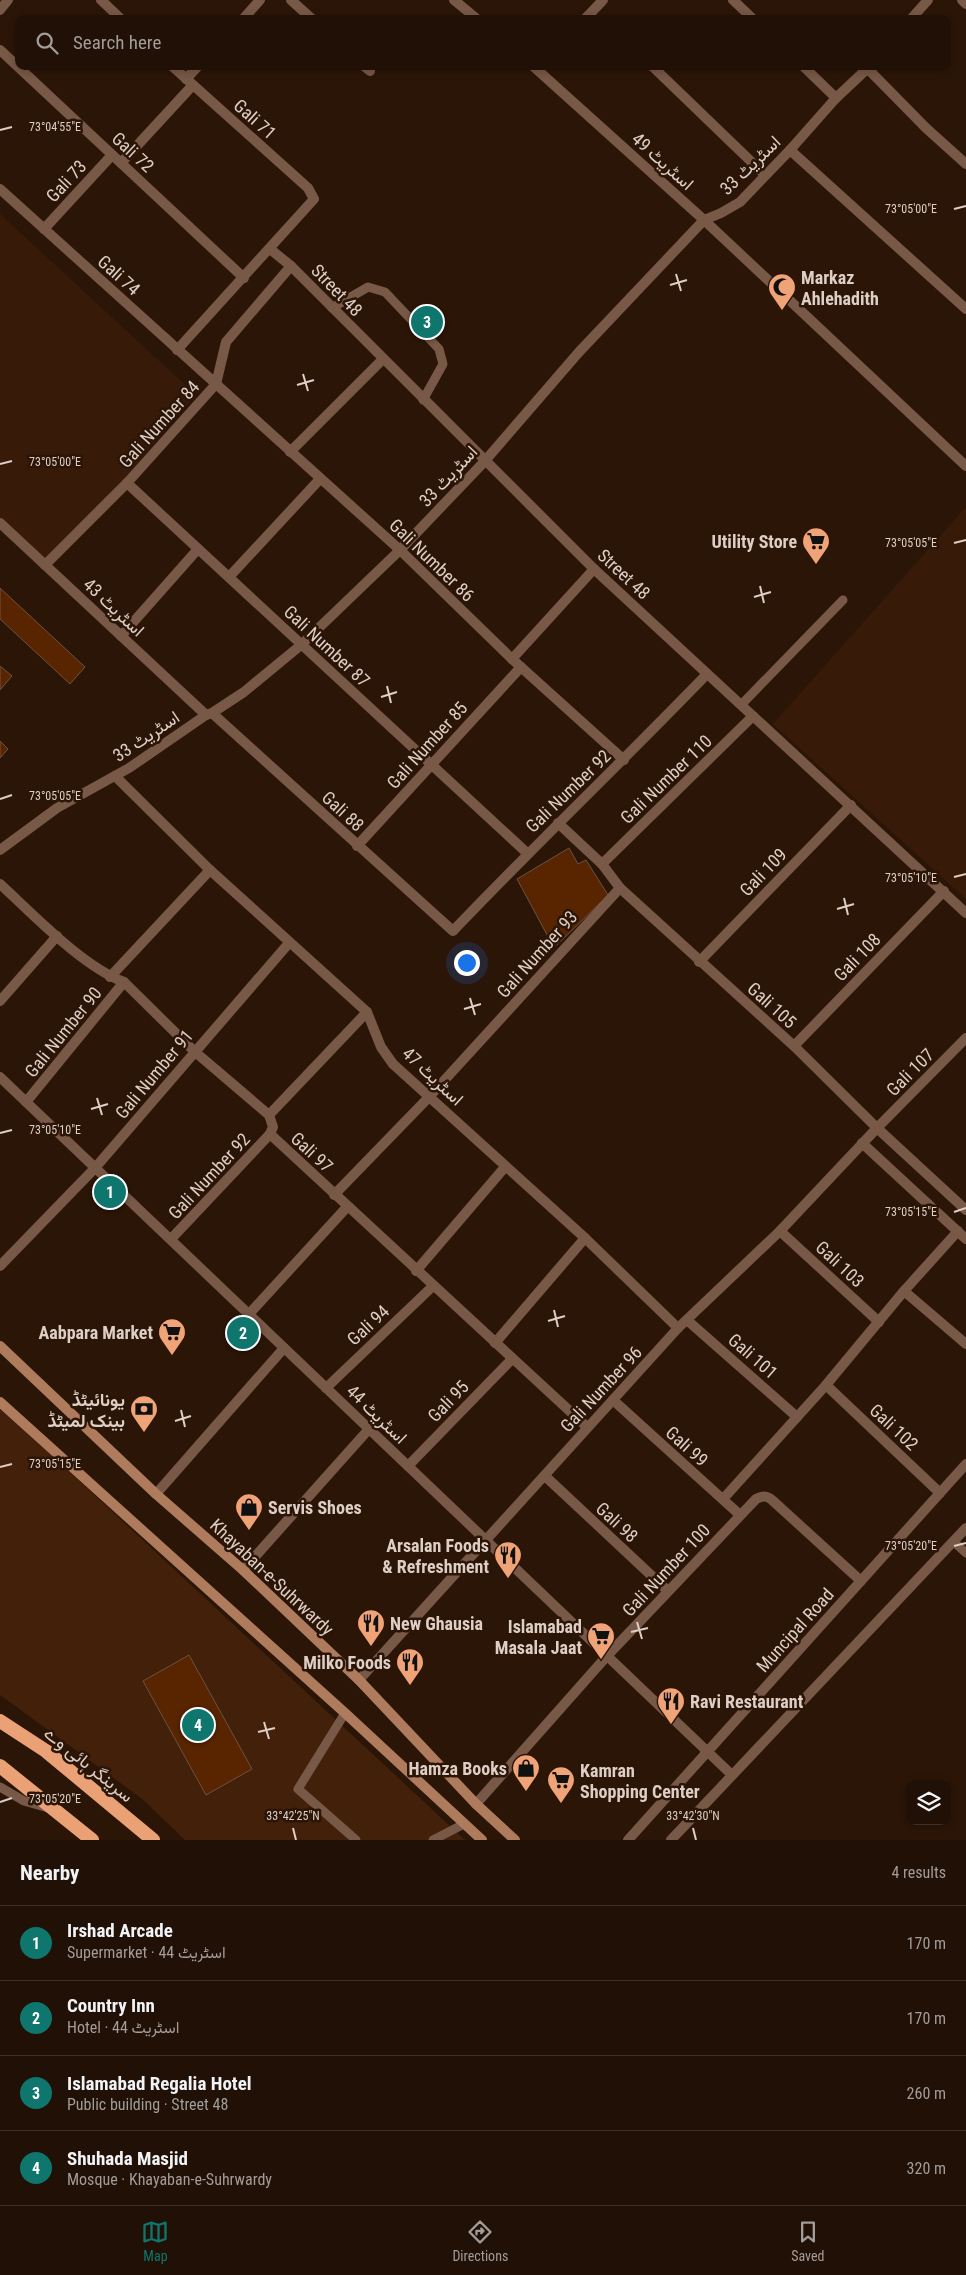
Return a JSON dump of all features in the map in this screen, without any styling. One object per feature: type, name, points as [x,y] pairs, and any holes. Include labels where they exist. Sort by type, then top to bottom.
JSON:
[{"type":"highway","name":"سرینگر ہائی وے","points":[[6,1724],[46,1751],[153,1840]]},
{"type":"highway","points":[[0,1766],[92,1840]]},
{"type":"main road","name":"Khayaban-e-Suhrwardy","points":[[0,1346],[156,1494],[243,1570],[359,1680],[476,1804],[515,1840]]},
{"type":"main road","points":[[0,1402],[345,1713],[482,1840]]},
{"type":"street","points":[[0,10],[8,0]]},
{"type":"street","points":[[100,0],[117,15]]},
{"type":"street","points":[[247,15],[260,0]]},
{"type":"street","points":[[291,0],[308,15]]},
{"type":"street","points":[[454,0],[472,15]]},
{"type":"street","points":[[590,15],[603,0]]},
{"type":"street","points":[[733,0],[749,15]]},
{"type":"street","points":[[962,0],[966,4]]},
{"type":"street","points":[[914,15],[923,2]]},
{"type":"street","points":[[594,11],[598,15]]},
{"type":"street","name":"Gali 72","points":[[0,50],[15,64]]},
{"type":"street","name":"Gali 72","points":[[21,70],[244,278]]},
{"type":"street","name":"Gali 71","points":[[176,70],[308,188],[314,199],[270,249]]},
{"type":"street","points":[[121,163],[189,82],[196,70]]},
{"type":"street","name":"اسٹریٹ 49","points":[[538,70],[704,220],[966,466]]},
{"type":"street","points":[[656,70],[765,175]]},
{"type":"street","points":[[807,70],[836,98]]},
{"type":"street","name":"اسٹریٹ 33","points":[[0,850],[57,808],[115,776],[244,692],[301,645],[400,550],[484,462],[579,352],[704,220],[740,202],[836,98],[867,70]]},
{"type":"street","points":[[871,70],[926,128],[966,164]]},
{"type":"street","points":[[790,150],[966,309]]},
{"type":"street","name":"Gali 73","points":[[44,229],[112,155]]},
{"type":"street","name":"Gali 74","points":[[0,190],[216,384]]},
{"type":"street","points":[[177,350],[270,249]]},
{"type":"street","name":"Street 48","points":[[270,249],[291,266],[484,462],[594,569],[966,912]]},
{"type":"street","name":"Gali Number 84","points":[[45,565],[128,483],[216,384],[226,342],[291,266]]},
{"type":"street","points":[[290,452],[383,359]]},
{"type":"street","name":"Gali Number 86","points":[[216,384],[400,550],[512,659],[624,760]]},
{"type":"street","points":[[229,577],[320,479]]},
{"type":"street","name":"Gali Number 87","points":[[128,483],[527,853]]},
{"type":"street","name":"اسٹریٹ 43","points":[[0,523],[121,636],[209,714]]},
{"type":"street","points":[[121,636],[198,549]]},
{"type":"street","points":[[512,659],[594,569]]},
{"type":"street","name":"Gali Number 85","points":[[357,846],[430,764],[521,667]]},
{"type":"street","name":"Gali Number 92","points":[[453,932],[527,853],[624,760],[707,674]]},
{"type":"street","name":"Gali 88","points":[[209,714],[453,932]]},
{"type":"street","name":"Gali Number 110","points":[[602,864],[753,716]]},
{"type":"street","name":"اسٹریٹ 47","points":[[115,776],[210,870],[367,1012],[381,1047],[393,1064],[585,1238],[678,1328]]},
{"type":"street","name":"Gali 109","points":[[699,962],[851,805]]},
{"type":"street","name":"Gali 105","points":[[558,823],[602,864],[620,888],[699,962],[794,1046],[877,1128],[966,1210]]},
{"type":"street","name":"Gali Number 90","points":[[110,977],[210,870]]},
{"type":"street","points":[[0,884],[57,936],[110,977],[124,982],[194,1051],[269,1114],[367,1012]]},
{"type":"street","name":"Gali Number 93","points":[[334,1195],[430,1096],[620,888]]},
{"type":"street","name":"Gali 108","points":[[794,1046],[944,891]]},
{"type":"street","points":[[0,1001],[57,936]]},
{"type":"street","name":"Gali Number 91","points":[[0,1266],[95,1168],[289,943]]},
{"type":"street","name":"Gali Number 90","points":[[26,1102],[124,982]]},
{"type":"street","name":"Gali 107","points":[[877,1128],[966,1038]]},
{"type":"street","name":"اسٹریٹ 44","points":[[0,1077],[485,1538],[606,1657],[732,1775]]},
{"type":"street","name":"Gali 97","points":[[269,1114],[273,1127],[270,1134],[416,1271],[587,1426]]},
{"type":"street","name":"Gali Number 96","points":[[359,1680],[485,1538],[545,1476],[587,1426],[678,1328],[780,1231],[877,1128]]},
{"type":"street","name":"Gali Number 92","points":[[171,1239],[270,1134]]},
{"type":"street","points":[[723,1499],[826,1385],[904,1290],[962,1235],[862,1143]]},
{"type":"street","points":[[416,1271],[505,1167]]},
{"type":"street","points":[[249,1314],[347,1207]]},
{"type":"street","name":"Gali 103","points":[[780,1231],[879,1322]]},
{"type":"street","points":[[495,1343],[585,1238]]},
{"type":"street","name":"Gali 94","points":[[326,1388],[433,1286]]},
{"type":"street","points":[[904,1290],[966,1344]]},
{"type":"street","name":"Gali 101","points":[[687,1320],[797,1417]]},
{"type":"street","points":[[156,1494],[284,1348]]},
{"type":"street","name":"Gali 95","points":[[408,1466],[512,1359]]},
{"type":"street","name":"Gali 102","points":[[826,1385],[940,1493]]},
{"type":"street","name":"Gali 99","points":[[613,1400],[740,1515]]},
{"type":"street","points":[[243,1570],[369,1429]]},
{"type":"street","name":"Muncipal Road","points":[[628,1840],[708,1754],[966,1464]]},
{"type":"street","name":"Gali 98","points":[[545,1476],[668,1591]]},
{"type":"street","name":"Gali Number 100","points":[[476,1804],[606,1657],[740,1515],[762,1496],[768,1496],[861,1581]]},
{"type":"street","points":[[671,1840],[966,1528]]},
{"type":"lane","points":[[332,308],[368,287],[385,292],[439,349],[443,364],[423,400]]},
{"type":"lane","points":[[741,705],[843,600]]},
{"type":"lane","points":[[954,1542],[966,1554]]},
{"type":"lane","points":[[345,1713],[298,1789],[356,1840]]},
{"type":"lane","points":[[0,1716],[6,1724]]},
{"type":"lane","points":[[0,1787],[24,1801],[58,1812]]},
{"type":"lane","points":[[433,1840],[464,1824]]},
{"type":"shaded area","points":[[0,214],[196,395],[44,571],[0,528]]},
{"type":"shaded area","points":[[966,507],[966,899],[773,724]]},
{"type":"shaded area","points":[[0,1407],[465,1840],[185,1840],[141,1798],[0,1695]]},
{"type":"building","points":[[0,588],[85,667],[70,684],[0,619]]},
{"type":"building","points":[[0,666],[12,676],[0,690]]},
{"type":"building","points":[[0,741],[8,749],[0,758]]},
{"type":"building","points":[[569,848],[578,864],[586,860],[608,895],[557,945],[552,944],[517,879]]},
{"type":"building","points":[[189,1655],[252,1769],[206,1795],[143,1681]]},
{"type":"place","name":"Markaz Ahlehadith","points":[[782,311]]},
{"type":"place","name":"Islamabad Regalia Hotel","points":[[427,322]]},
{"type":"place","name":"Utility Store","points":[[816,565]]},
{"type":"place","name":"Irshad Arcade","points":[[110,1192]]},
{"type":"place","name":"Country Inn","points":[[243,1333]]},
{"type":"place","name":"Aabpara Market","points":[[172,1356]]},
{"type":"place","name":"یونائیٹڈ بینک لمیٹڈ","points":[[144,1433]]},
{"type":"place","name":"Servis Shoes","points":[[249,1531]]},
{"type":"place","name":"Arsalan Foods & Refreshment","points":[[508,1579]]},
{"type":"place","name":"New Ghausia","points":[[371,1647]]},
{"type":"place","name":"Islamabad Masala Jaat","points":[[601,1660]]},
{"type":"place","name":"Milko Foods","points":[[410,1686]]},
{"type":"place","name":"Shuhada Masjid","points":[[198,1725]]},
{"type":"place","name":"Ravi Restaurant","points":[[671,1725]]},
{"type":"place","name":"Hamza Books","points":[[526,1792]]},
{"type":"place","name":"Kamran Shopping Center","points":[[561,1804]]}]
